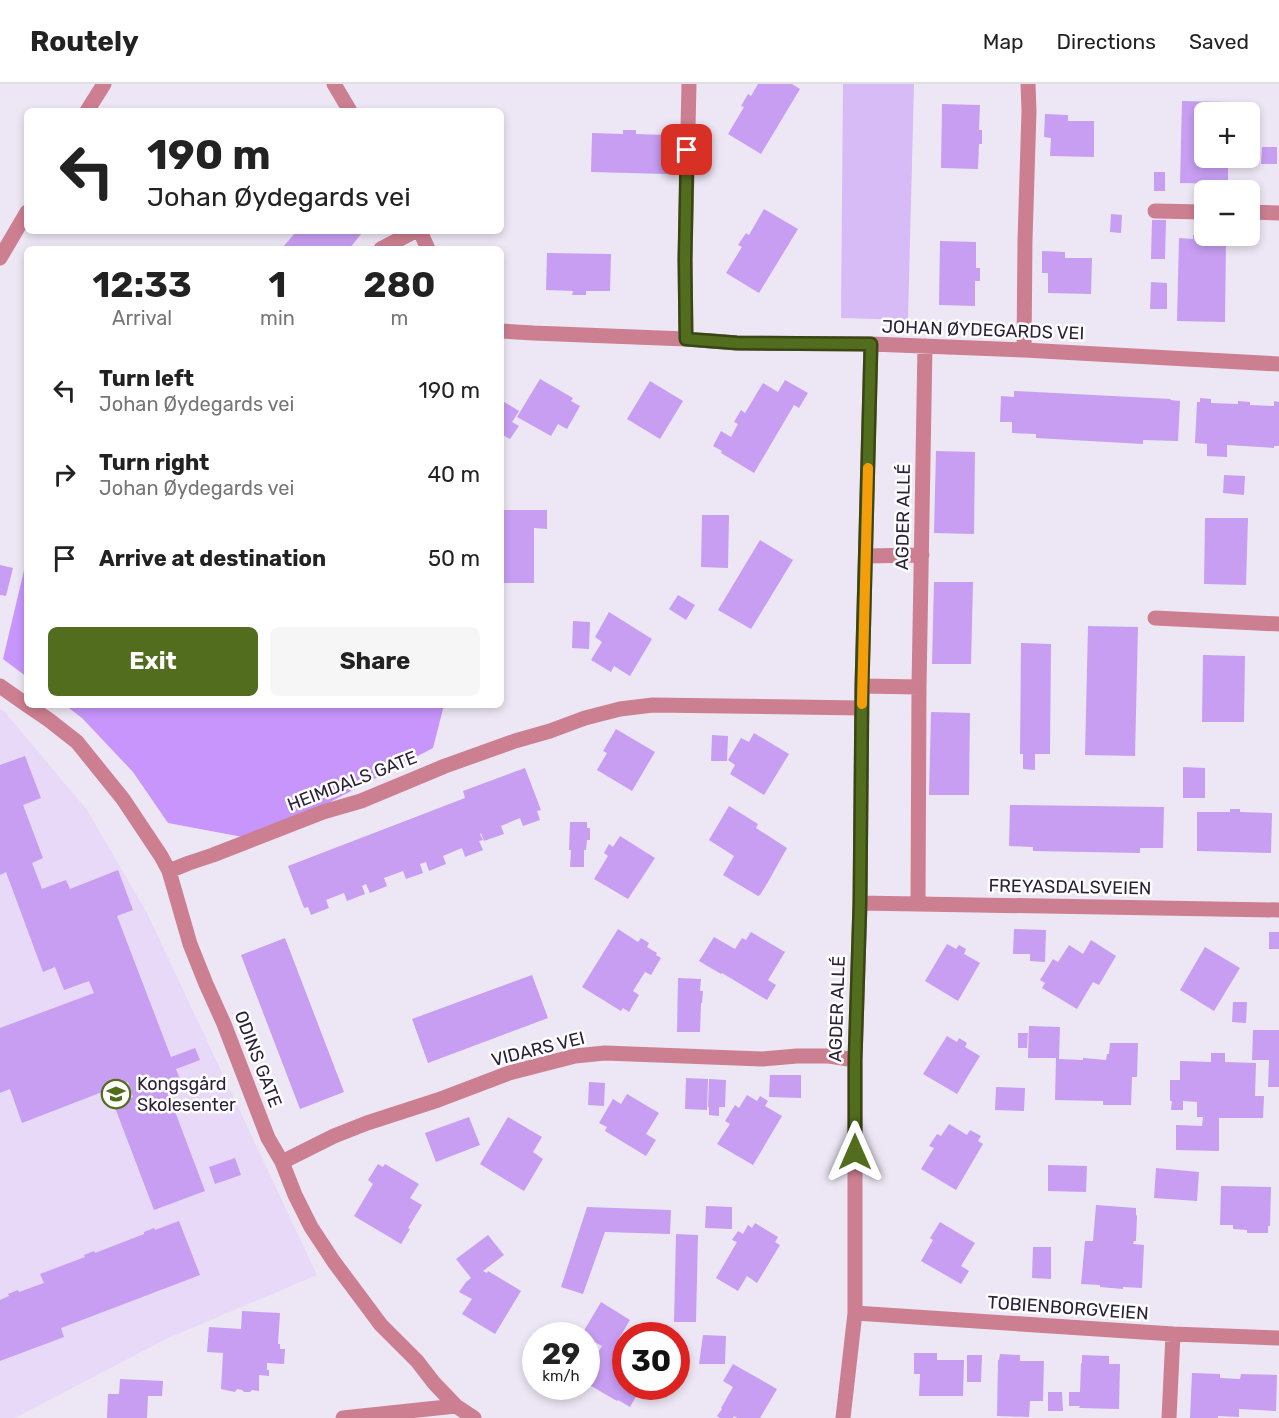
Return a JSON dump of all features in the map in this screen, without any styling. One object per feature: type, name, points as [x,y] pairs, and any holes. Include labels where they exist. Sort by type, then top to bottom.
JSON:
[{"type":"street","points":[[89,108],[104,84]]},
{"type":"street","points":[[334,84],[348,108]]},
{"type":"street","points":[[686,339],[685,260],[689,84]]},
{"type":"street","points":[[1024,350],[1029,84]]},
{"type":"street","points":[[1155,211],[1194,212]]},
{"type":"street","points":[[1260,212],[1279,213]]},
{"type":"street","points":[[0,258],[24,217]]},
{"type":"street","points":[[387,246],[409,234]]},
{"type":"street","name":"JOHAN ØYDEGARDS VEI","points":[[504,331],[737,343],[871,344],[1024,350],[1279,364]]},
{"type":"street","name":"AGDER ALLÉ","points":[[843,1418],[855,1313],[855,1060],[871,344]]},
{"type":"street","name":"AGDER ALLÉ","points":[[918,904],[919,687],[926,346]]},
{"type":"street","points":[[866,556],[922,555]]},
{"type":"street","points":[[1155,618],[1279,624]]},
{"type":"street","points":[[862,686],[919,687]]},
{"type":"street","name":"ODINS GATE","points":[[0,687],[24,703]]},
{"type":"street","name":"HEIMDALS GATE","points":[[169,871],[323,812],[361,801],[445,766],[585,718],[620,709],[653,705],[862,708]]},
{"type":"street","name":"ODINS GATE","points":[[31,708],[77,742],[123,799],[161,856],[169,871],[190,944],[268,1138],[282,1162],[311,1227],[381,1325],[417,1361],[456,1406],[474,1418]]},
{"type":"street","name":"FREYASDALSVEIEN","points":[[860,903],[1279,910]]},
{"type":"street","name":"VIDARS VEI","points":[[282,1162],[334,1136],[367,1123],[438,1100],[509,1073],[575,1056],[605,1053],[762,1059],[830,1056],[855,1060]]},
{"type":"street","name":"TOBIENBORGVEIEN","points":[[855,1313],[1173,1334],[1279,1338]]},
{"type":"street","points":[[1168,1418],[1173,1334]]},
{"type":"street","points":[[343,1418],[456,1406]]},
{"type":"shaded area","points":[[843,84],[914,84],[908,320],[841,318]]},
{"type":"shaded area","points":[[24,570],[24,675],[3,659]]},
{"type":"shaded area","points":[[69,708],[443,708],[433,748],[258,840],[168,823],[133,772],[82,718]]},
{"type":"shaded area","name":"Kongsgård Skolesenter","points":[[0,709],[5,712],[87,810],[147,913],[317,1275],[166,1339],[15,1418],[0,1418]]},
{"type":"building","points":[[758,84],[792,84],[800,89],[761,154],[728,134],[744,107],[741,106],[748,94],[751,96]]},
{"type":"building","points":[[1182,101],[1229,102],[1194,102],[1194,168],[1228,168],[1228,180],[1194,180],[1194,183],[1180,183]]},
{"type":"building","points":[[942,104],[980,105],[979,130],[982,130],[982,144],[979,144],[978,169],[941,168]]},
{"type":"building","points":[[1045,114],[1068,115],[1068,121],[1094,121],[1094,157],[1050,156],[1051,138],[1044,137]]},
{"type":"building","points":[[623,130],[636,130],[636,134],[668,135],[667,174],[591,172],[592,133],[623,134]]},
{"type":"building","points":[[1262,147],[1277,147],[1277,164],[1261,164]]},
{"type":"building","points":[[1154,172],[1165,172],[1165,191],[1154,191]]},
{"type":"building","points":[[764,209],[798,229],[759,293],[726,273],[742,247],[738,245],[746,233],[749,235]]},
{"type":"building","points":[[1111,214],[1122,215],[1121,233],[1110,232]]},
{"type":"building","points":[[1152,220],[1166,220],[1165,259],[1151,259]]},
{"type":"building","points":[[294,234],[361,234],[351,246],[284,246]]},
{"type":"building","points":[[1194,235],[1194,246],[1226,246],[1225,322],[1177,321],[1179,238],[1193,239]]},
{"type":"building","points":[[940,241],[976,242],[976,268],[980,268],[980,281],[975,281],[975,306],[939,305]]},
{"type":"building","points":[[1042,251],[1065,252],[1065,258],[1092,258],[1091,294],[1048,293],[1048,273],[1042,273]]},
{"type":"building","points":[[547,253],[611,254],[610,291],[586,291],[586,295],[572,295],[573,291],[546,290]]},
{"type":"building","points":[[1151,282],[1167,283],[1167,309],[1150,309]]},
{"type":"building","points":[[540,379],[573,398],[571,401],[580,406],[567,429],[558,424],[551,436],[517,417]]},
{"type":"building","points":[[785,380],[808,393],[799,408],[794,405],[754,473],[713,446],[721,431],[731,437],[738,424],[734,422],[741,410],[745,413],[763,383],[778,392]]},
{"type":"building","points":[[650,381],[683,401],[660,439],[627,419]]},
{"type":"building","points":[[1014,391],[1180,401],[1178,441],[1143,440],[1143,444],[1036,438],[1036,434],[1012,433],[1012,422],[1000,422],[1001,396],[1014,397]]},
{"type":"building","points":[[1200,398],[1211,399],[1211,403],[1238,404],[1238,401],[1250,402],[1250,405],[1274,406],[1274,401],[1279,402],[1279,446],[1274,446],[1274,448],[1227,445],[1227,457],[1207,456],[1207,444],[1195,443],[1197,402],[1200,402]]},
{"type":"building","points":[[504,402],[519,411],[512,422],[519,426],[510,439],[504,436]]},
{"type":"building","points":[[936,451],[975,452],[974,534],[934,533]]},
{"type":"building","points":[[1224,475],[1245,476],[1244,495],[1223,493]]},
{"type":"building","points":[[504,510],[547,510],[547,529],[534,528],[534,583],[504,583]]},
{"type":"building","points":[[702,515],[729,515],[728,568],[701,567]]},
{"type":"building","points":[[1205,518],[1248,518],[1246,585],[1204,584]]},
{"type":"building","points":[[760,540],[793,560],[751,629],[718,610]]},
{"type":"building","points":[[0,565],[13,568],[6,596],[0,595]]},
{"type":"building","points":[[934,582],[973,582],[971,664],[932,664]]},
{"type":"building","points":[[678,595],[695,605],[686,620],[669,609]]},
{"type":"building","points":[[609,612],[652,639],[630,676],[614,666],[611,672],[591,660],[602,642],[595,637]]},
{"type":"building","points":[[573,621],[590,622],[589,649],[572,648]]},
{"type":"building","points":[[1088,626],[1138,627],[1135,756],[1085,755]]},
{"type":"building","points":[[1021,643],[1051,644],[1050,754],[1035,754],[1035,770],[1023,769],[1023,754],[1020,754]]},
{"type":"building","points":[[1203,655],[1245,656],[1244,722],[1202,722]]},
{"type":"building","points":[[931,712],[970,713],[969,795],[929,795]]},
{"type":"building","points":[[616,729],[655,752],[632,791],[597,770],[607,753],[603,751]]},
{"type":"building","points":[[754,733],[789,754],[764,795],[730,774],[735,765],[728,760],[741,738],[749,742]]},
{"type":"building","points":[[712,735],[728,736],[727,761],[711,761]]},
{"type":"building","points":[[25,756],[41,798],[23,805],[43,858],[32,863],[42,889],[66,880],[70,889],[118,870],[133,910],[117,916],[171,1057],[195,1048],[200,1060],[176,1069],[180,1079],[165,1085],[205,1191],[154,1210],[114,1105],[133,1097],[128,1082],[22,1123],[10,1089],[0,1093],[0,1028],[94,993],[89,981],[64,990],[55,967],[43,972],[6,872],[0,875],[0,765]]},
{"type":"building","points":[[1183,767],[1205,768],[1205,798],[1183,798]]},
{"type":"building","points":[[525,768],[541,810],[537,811],[540,820],[523,826],[520,818],[501,826],[504,834],[484,841],[481,833],[483,840],[479,841],[483,850],[465,857],[462,848],[443,856],[446,864],[429,871],[426,862],[420,864],[423,873],[406,879],[403,871],[384,878],[387,886],[370,893],[366,884],[362,886],[365,894],[347,901],[344,893],[326,900],[329,908],[311,915],[308,907],[304,908],[288,866],[465,798],[463,791]]},
{"type":"building","points":[[1010,805],[1164,807],[1163,848],[1140,848],[1140,853],[1033,851],[1033,847],[1009,846]]},
{"type":"building","points":[[729,806],[758,824],[756,828],[787,848],[758,896],[723,875],[734,856],[709,840]]},
{"type":"building","points":[[1230,809],[1240,809],[1240,812],[1272,813],[1271,853],[1197,851],[1197,812],[1230,812]]},
{"type":"building","points":[[570,822],[587,822],[587,828],[590,828],[590,840],[587,840],[586,850],[584,850],[584,867],[570,867]]},
{"type":"building","points":[[620,836],[655,858],[628,899],[594,879],[608,856],[604,853],[609,844],[613,847]]},
{"type":"building","points":[[618,929],[638,942],[641,938],[649,943],[647,947],[661,958],[651,975],[645,972],[633,991],[639,995],[629,1012],[623,1008],[621,1011],[582,987]]},
{"type":"building","points":[[1014,929],[1046,930],[1045,962],[1030,961],[1030,954],[1013,954]]},
{"type":"building","points":[[751,932],[785,952],[768,980],[776,985],[767,1000],[699,961],[714,937],[735,949],[742,938],[746,940]]},
{"type":"building","points":[[1269,932],[1279,932],[1279,949],[1269,949]]},
{"type":"building","points":[[285,938],[344,1092],[300,1109],[241,955]]},
{"type":"building","points":[[1091,940],[1116,956],[1099,985],[1093,982],[1077,1009],[1042,988],[1045,983],[1040,980],[1053,959],[1058,962],[1069,945],[1083,954]]},
{"type":"building","points":[[947,944],[956,949],[959,945],[966,949],[964,954],[980,963],[958,1001],[925,981]]},
{"type":"building","points":[[1205,947],[1240,968],[1214,1011],[1180,990]]},
{"type":"building","points":[[532,975],[548,1018],[428,1063],[412,1019]]},
{"type":"building","points":[[678,978],[701,979],[700,991],[703,991],[700,1032],[677,1032]]},
{"type":"building","points":[[1233,1002],[1247,1002],[1246,1023],[1232,1022]]},
{"type":"building","points":[[1029,1026],[1060,1027],[1059,1059],[1106,1060],[1110,1043],[1138,1043],[1137,1077],[1132,1077],[1131,1105],[1103,1105],[1103,1101],[1055,1100],[1056,1058],[1028,1058]]},
{"type":"building","points":[[1253,1030],[1279,1030],[1279,1087],[1268,1087],[1269,1060],[1252,1060]]},
{"type":"building","points":[[1018,1033],[1028,1033],[1027,1048],[1018,1048]]},
{"type":"building","points":[[947,1036],[957,1042],[959,1038],[967,1043],[965,1047],[980,1056],[957,1094],[923,1074]]},
{"type":"building","points":[[1211,1053],[1225,1053],[1225,1062],[1256,1063],[1255,1096],[1264,1096],[1263,1118],[1219,1118],[1219,1151],[1176,1150],[1176,1125],[1202,1126],[1203,1117],[1197,1117],[1197,1102],[1183,1101],[1183,1110],[1171,1110],[1170,1080],[1180,1080],[1180,1061],[1211,1062]]},
{"type":"building","points":[[770,1075],[801,1075],[801,1098],[769,1097]]},
{"type":"building","points":[[686,1078],[708,1079],[707,1110],[685,1109]]},
{"type":"building","points":[[709,1079],[726,1080],[725,1107],[719,1107],[719,1116],[709,1115]]},
{"type":"building","points":[[589,1082],[605,1083],[604,1106],[588,1105]]},
{"type":"building","points":[[996,1087],[1025,1088],[1024,1111],[995,1110]]},
{"type":"building","points":[[627,1094],[659,1113],[646,1134],[656,1140],[646,1156],[605,1131],[607,1127],[599,1123],[613,1099],[621,1104]]},
{"type":"building","points":[[747,1095],[757,1101],[760,1096],[768,1101],[765,1106],[782,1116],[753,1165],[717,1144],[730,1124],[725,1121],[735,1105],[739,1108]]},
{"type":"building","points":[[469,1117],[480,1145],[436,1162],[425,1133]]},
{"type":"building","points":[[508,1117],[542,1137],[533,1152],[543,1159],[524,1191],[480,1164]]},
{"type":"building","points":[[949,1124],[967,1135],[970,1130],[981,1136],[978,1141],[983,1144],[956,1190],[921,1169],[934,1148],[929,1146],[937,1134],[941,1136]]},
{"type":"building","points":[[235,1158],[241,1175],[215,1184],[209,1167]]},
{"type":"building","points":[[378,1164],[383,1167],[385,1164],[419,1184],[410,1198],[422,1205],[401,1244],[354,1216],[373,1184],[368,1180]]},
{"type":"building","points":[[1048,1165],[1087,1166],[1086,1192],[1048,1191]]},
{"type":"building","points":[[1156,1168],[1199,1172],[1197,1201],[1154,1198]]},
{"type":"building","points":[[1221,1186],[1271,1187],[1268,1233],[1247,1233],[1247,1230],[1233,1229],[1233,1225],[1220,1225]]},
{"type":"building","points":[[1096,1205],[1136,1208],[1136,1241],[1133,1244],[1144,1245],[1142,1288],[1123,1287],[1123,1289],[1081,1284],[1085,1241],[1093,1241]]},
{"type":"building","points":[[706,1206],[732,1207],[732,1229],[705,1228]]},
{"type":"building","points":[[587,1207],[671,1210],[670,1234],[605,1232],[583,1294],[561,1287]]},
{"type":"building","points":[[179,1221],[200,1275],[61,1328],[64,1337],[0,1361],[0,1300],[18,1290],[19,1292],[44,1283],[40,1274],[85,1257],[84,1255],[94,1251],[95,1253],[144,1234],[154,1228],[155,1230]]},
{"type":"building","points":[[940,1222],[975,1243],[961,1266],[969,1271],[961,1284],[921,1261],[933,1240],[930,1238]]},
{"type":"building","points":[[755,1223],[778,1237],[775,1242],[780,1245],[757,1283],[747,1276],[738,1291],[716,1278],[737,1242],[732,1240],[738,1231],[743,1234],[748,1225],[752,1228]]},
{"type":"building","points":[[676,1234],[698,1235],[696,1322],[674,1322]]},
{"type":"building","points":[[488,1235],[504,1255],[483,1271],[487,1273],[488,1271],[521,1291],[495,1334],[462,1314],[472,1299],[459,1292],[471,1278],[456,1259]]},
{"type":"building","points":[[1033,1247],[1051,1247],[1051,1279],[1032,1278]]},
{"type":"building","points":[[601,1302],[630,1320],[629,1322],[612,1322],[612,1398],[600,1391],[600,1349],[602,1346],[600,1345],[600,1322],[589,1322]]},
{"type":"building","points":[[242,1311],[280,1313],[278,1344],[280,1344],[280,1349],[285,1349],[284,1364],[267,1363],[269,1376],[259,1375],[259,1391],[244,1392],[237,1389],[235,1392],[221,1389],[223,1353],[207,1352],[209,1327],[241,1329]]},
{"type":"building","points":[[703,1335],[726,1336],[725,1364],[699,1364]]},
{"type":"building","points":[[914,1353],[937,1353],[937,1360],[964,1360],[963,1396],[919,1396],[920,1374],[914,1374]]},
{"type":"building","points":[[1000,1354],[1020,1355],[1020,1361],[1044,1361],[1043,1401],[1030,1401],[1029,1417],[997,1416]]},
{"type":"building","points":[[967,1355],[982,1355],[981,1382],[967,1382]]},
{"type":"building","points":[[1082,1355],[1109,1356],[1109,1364],[1120,1364],[1119,1409],[1069,1406],[1069,1392],[1080,1392]]},
{"type":"building","points":[[733,1364],[777,1389],[760,1418],[734,1416],[733,1418],[720,1418],[717,1416],[733,1387],[723,1381]]},
{"type":"building","points":[[1192,1373],[1220,1374],[1220,1378],[1240,1379],[1241,1374],[1277,1375],[1276,1411],[1239,1409],[1239,1417],[1190,1418]]},
{"type":"building","points":[[120,1379],[163,1381],[162,1396],[148,1396],[147,1418],[107,1418],[108,1394],[119,1394]]},
{"type":"building","points":[[1048,1392],[1062,1392],[1063,1411],[1048,1411]]},
{"type":"building","points":[[618,1400],[634,1400],[630,1407]]},
{"type":"slow traffic","points":[[862,704],[868,468]]},
{"type":"place","name":"Kongsgård Skolesenter","points":[[116,1094]]},
{"type":"route","points":[[687,150],[686,339],[737,343],[871,344],[862,686],[855,1152]]}]
